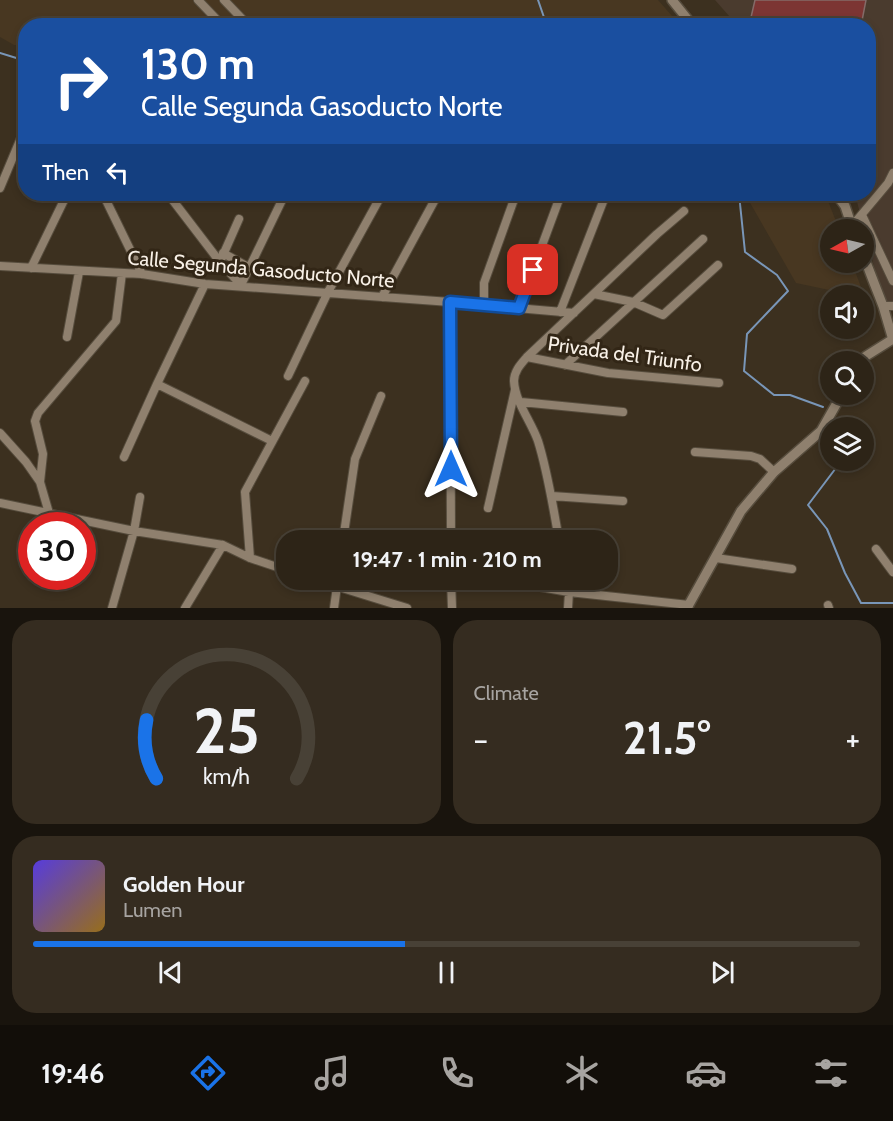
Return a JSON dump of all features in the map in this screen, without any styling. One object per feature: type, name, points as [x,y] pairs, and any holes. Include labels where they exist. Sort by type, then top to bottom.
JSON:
[{"type":"street","points":[[198,0],[215,18]]},
{"type":"street","points":[[224,0],[241,18]]},
{"type":"street","points":[[672,0],[687,18]]},
{"type":"street","points":[[0,188],[18,145]]},
{"type":"street","points":[[876,198],[893,173]]},
{"type":"street","points":[[31,268],[64,201]]},
{"type":"street","points":[[109,201],[142,274]]},
{"type":"street","points":[[173,201],[220,262],[241,285],[282,201]]},
{"type":"street","points":[[288,376],[328,292],[378,201]]},
{"type":"street","points":[[382,297],[434,201]]},
{"type":"street","points":[[484,306],[484,284],[514,201]]},
{"type":"street","points":[[519,308],[558,201]]},
{"type":"street","points":[[560,312],[603,201]]},
{"type":"street","points":[[841,201],[850,219]]},
{"type":"street","points":[[859,219],[873,201]]},
{"type":"street","points":[[488,508],[515,389],[514,375],[517,368],[684,211]]},
{"type":"street","points":[[862,215],[893,281]]},
{"type":"street","points":[[220,262],[240,219]]},
{"type":"street","points":[[565,365],[703,238]]},
{"type":"street","points":[[223,253],[249,268]]},
{"type":"street","points":[[594,294],[633,302],[663,315],[718,265]]},
{"type":"street","name":"Calle Segunda Gasoducto Norte","points":[[0,266],[142,274],[205,284],[328,292],[574,314]]},
{"type":"street","points":[[67,337],[79,272]]},
{"type":"street","points":[[49,512],[40,482],[43,454],[35,421],[38,413],[116,321],[122,273]]},
{"type":"street","points":[[872,273],[888,306],[893,340],[874,351]]},
{"type":"street","points":[[124,457],[156,384],[205,284]]},
{"type":"street","points":[[450,302],[451,530]]},
{"type":"street","name":"Privada del Triunfo","points":[[527,357],[608,373],[718,383]]},
{"type":"street","points":[[250,558],[245,492],[305,381]]},
{"type":"street","points":[[156,384],[272,441]]},
{"type":"street","points":[[515,389],[537,439],[552,496],[557,530]]},
{"type":"street","points":[[345,530],[356,459],[381,396]]},
{"type":"street","points":[[520,402],[623,412]]},
{"type":"street","points":[[558,590],[688,606],[741,511],[774,472],[820,431],[835,405]]},
{"type":"street","points":[[0,433],[40,482]]},
{"type":"street","points":[[695,452],[751,456],[760,459],[774,472]]},
{"type":"street","points":[[552,496],[623,501]]},
{"type":"street","points":[[112,608],[134,531],[140,497]]},
{"type":"street","points":[[0,503],[44,512]]},
{"type":"street","points":[[96,523],[223,545],[250,558],[276,567]]},
{"type":"street","points":[[185,608],[223,545]]},
{"type":"street","points":[[876,549],[893,572]]},
{"type":"street","points":[[716,558],[792,569]]},
{"type":"street","points":[[334,608],[336,590]]},
{"type":"street","points":[[357,590],[407,608]]},
{"type":"street","points":[[451,590],[452,608]]},
{"type":"street","points":[[568,608],[569,592]]},
{"type":"shaded area","points":[[0,0],[658,0],[674,18],[18,18],[18,45],[0,37]]},
{"type":"shaded area","points":[[715,0],[893,0],[893,302],[883,301],[874,267],[874,219],[862,219],[857,201],[876,201],[876,18],[731,18]]},
{"type":"shaded area","points":[[749,201],[828,201],[835,219],[820,219],[820,273],[856,273],[860,285],[820,285],[820,288],[796,283]]},
{"type":"building","points":[[755,0],[866,0],[863,18],[751,18]]},
{"type":"waterway","points":[[538,0],[544,18]]},
{"type":"waterway","points":[[0,53],[18,59]]},
{"type":"waterway","points":[[740,201],[745,252],[777,275],[788,291],[747,334],[744,371],[774,395],[790,395],[823,407]]},
{"type":"waterway","points":[[834,471],[808,505],[827,529],[845,573],[861,603],[893,603]]},
{"type":"route","points":[[451,469],[450,302],[519,308],[533,270]]}]
